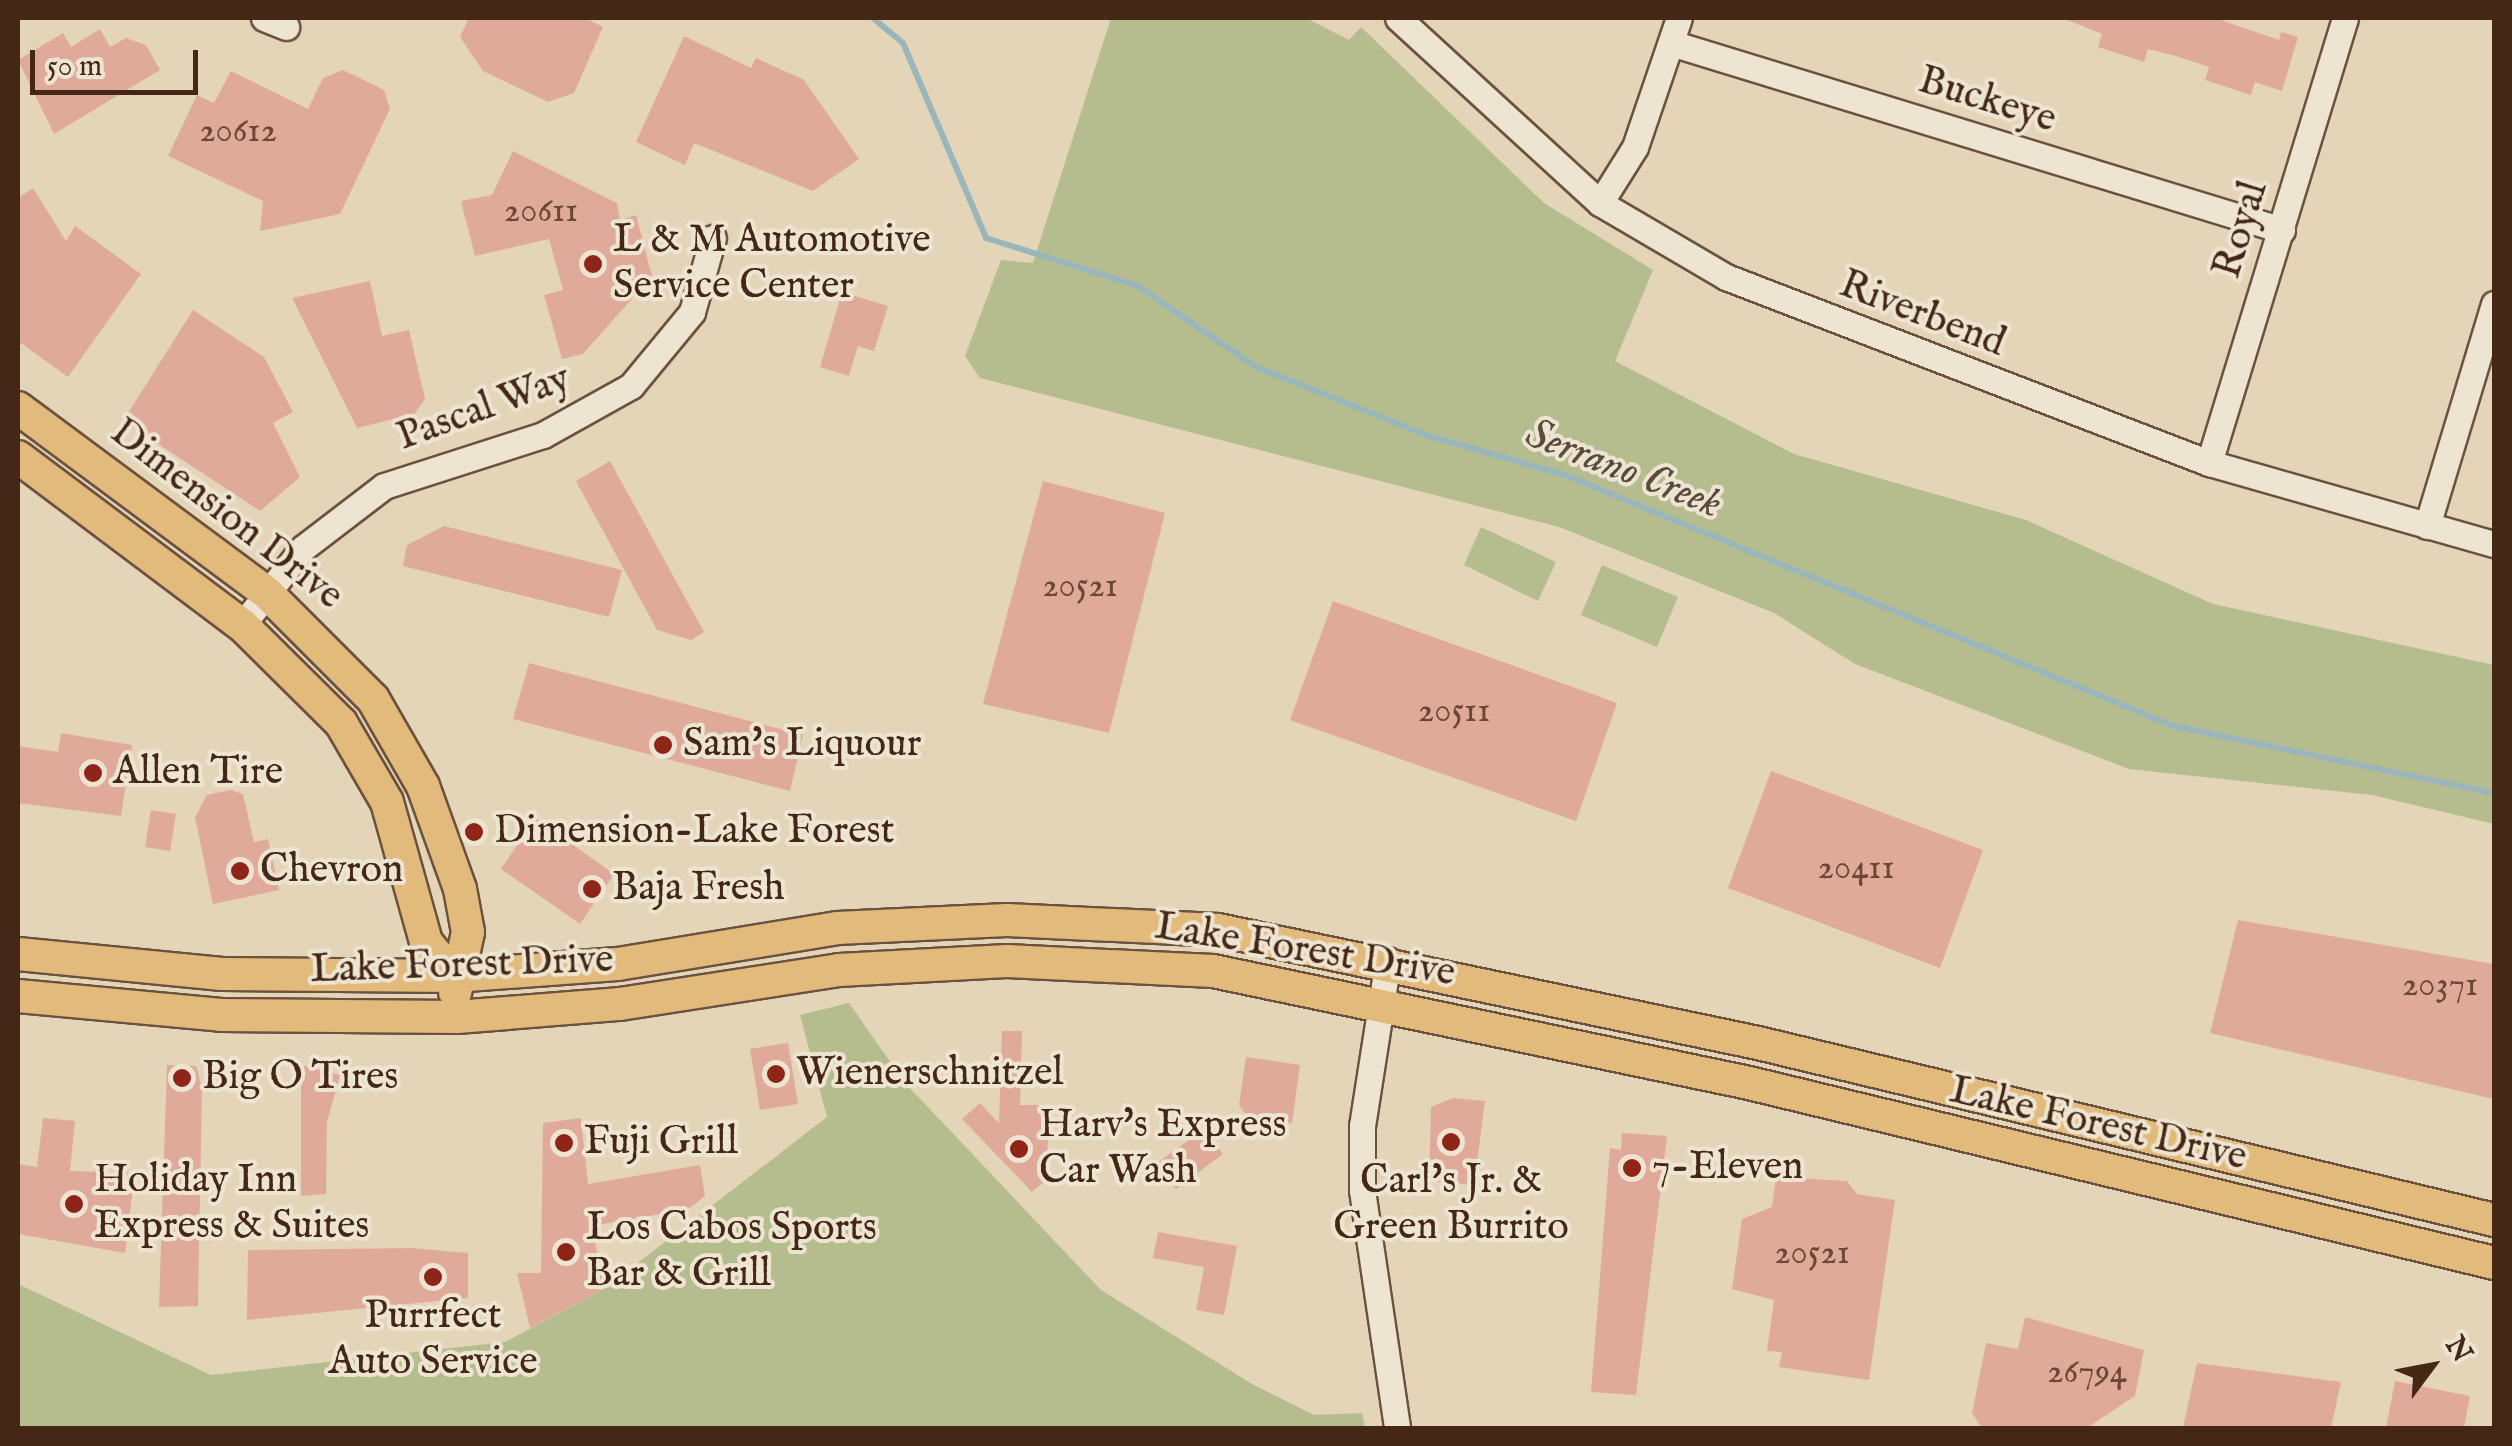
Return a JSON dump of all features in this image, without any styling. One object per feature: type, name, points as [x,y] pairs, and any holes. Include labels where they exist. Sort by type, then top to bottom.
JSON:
[{"type":"main road","name":"Dimension Drive","points":[[18,408],[267,593],[373,699],[423,786],[468,932],[454,976],[457,1018]]},
{"type":"main road","name":"Dimension Drive","points":[[18,456],[242,624],[341,723],[379,785],[420,898],[426,942],[454,976]]},
{"type":"main road","name":"Lake Forest Drive","points":[[18,954],[222,974],[454,976],[618,964],[837,928],[1007,920],[1218,930],[1388,960],[2494,1220]]},
{"type":"main road","name":"Lake Forest Drive","points":[[18,996],[221,1015],[457,1018],[620,1004],[839,970],[1007,961],[1213,971],[1379,1000],[2494,1263]]},
{"type":"street","points":[[1600,203],[1636,147],[1679,18]]},
{"type":"street","name":"Royal","points":[[2208,463],[2345,18]]},
{"type":"street","name":"Riverbend","points":[[1413,22],[1600,203],[1726,277],[2208,463],[2494,544]]},
{"type":"street","name":"Buckeye","points":[[1671,43],[2282,230]]},
{"type":"street","name":"Pascal Way","points":[[242,624],[326,526],[384,486],[544,435],[631,386],[692,312],[713,238]]},
{"type":"street","points":[[2428,526],[2494,304]]},
{"type":"street","points":[[1388,960],[1379,1000],[1362,1190],[1397,1428]]},
{"type":"green space","points":[[1111,18],[1306,18],[1349,40],[1361,27],[1544,203],[1653,270],[1615,361],[1794,454],[2026,520],[2213,604],[2494,665],[2494,824],[2372,795],[2129,769],[1855,664],[1774,613],[1559,527],[980,378],[965,356],[1001,260],[1033,263]]},
{"type":"green space","points":[[1481,527],[1556,562],[1538,601],[1464,565]]},
{"type":"green space","points":[[1602,565],[1678,597],[1657,647],[1581,615]]},
{"type":"green space","points":[[849,1003],[905,1083],[1101,1290],[1252,1384],[1314,1415],[1362,1413],[1365,1428],[18,1428],[18,1284],[211,1375],[505,1342],[604,1289],[827,1117],[800,1015]]},
{"type":"building","points":[[469,18],[585,18],[603,27],[574,93],[548,102],[483,71],[460,37]]},
{"type":"building","points":[[2062,18],[2215,18],[2279,40],[2281,32],[2298,37],[2282,91],[2255,82],[2251,95],[2205,80],[2209,67],[2176,56],[2148,49],[2144,62],[2098,47],[2102,34]]},
{"type":"building","points":[[100,29],[110,47],[126,38],[146,45],[160,70],[54,134],[18,60],[63,33],[71,47]]},
{"type":"building","points":[[684,36],[751,68],[756,58],[804,80],[859,159],[813,191],[694,143],[685,165],[636,142]]},
{"type":"building","points":[[343,70],[384,90],[390,109],[340,214],[260,231],[263,201],[168,156],[197,95],[214,103],[231,71],[308,109],[323,78]]},
{"type":"building","points":[[513,151],[617,203],[620,220],[636,215],[652,276],[583,354],[562,359],[544,295],[563,290],[549,239],[475,256],[461,201],[492,195]]},
{"type":"building","points":[[33,188],[66,241],[75,226],[141,274],[68,377],[18,341],[18,198]]},
{"type":"building","points":[[370,281],[382,336],[409,330],[425,399],[414,414],[357,428],[292,298]]},
{"type":"building","points":[[842,292],[888,306],[874,351],[858,346],[849,376],[820,367]]},
{"type":"building","points":[[193,310],[264,357],[293,412],[273,423],[300,477],[260,511],[123,421]]},
{"type":"building","points":[[610,461],[704,632],[691,640],[657,630],[576,481]]},
{"type":"building","points":[[1043,481],[1165,513],[1109,733],[983,704]]},
{"type":"building","points":[[444,526],[622,570],[609,617],[403,566],[407,545]]},
{"type":"building","points":[[1333,601],[1617,703],[1576,821],[1290,720]]},
{"type":"building","points":[[529,663],[803,735],[790,791],[513,719]]},
{"type":"building","points":[[61,733],[132,745],[121,816],[18,803],[18,746],[58,752]]},
{"type":"building","points":[[1771,771],[1983,850],[1940,968],[1728,888]]},
{"type":"building","points":[[230,790],[243,794],[254,842],[268,839],[279,890],[213,904],[195,817],[207,795]]},
{"type":"building","points":[[151,810],[176,814],[170,851],[145,847]]},
{"type":"building","points":[[536,818],[614,874],[580,924],[501,869]]},
{"type":"building","points":[[2238,920],[2494,964],[2494,1099],[2210,1033]]},
{"type":"building","name":"Harv's Express Car Wash","points":[[1002,1031],[1022,1031],[1020,1105],[1039,1105],[1048,1123],[1047,1179],[1032,1192],[962,1119],[980,1103],[999,1123]]},
{"type":"building","name":"Wienerschnitzel","points":[[788,1043],[798,1104],[760,1110],[750,1049]]},
{"type":"building","points":[[1246,1057],[1300,1065],[1292,1123],[1247,1117],[1239,1105]]},
{"type":"building","points":[[167,1065],[196,1066],[202,1088],[198,1306],[159,1307]]},
{"type":"building","points":[[301,1065],[340,1075],[327,1122],[326,1194],[301,1196]]},
{"type":"building","name":"Carl's Jr. & Green Burrito","points":[[1453,1098],[1485,1101],[1474,1185],[1429,1181],[1431,1107]]},
{"type":"building","name":"Holiday Inn Express & Suites","points":[[43,1118],[75,1121],[70,1171],[135,1173],[125,1253],[18,1234],[18,1164],[37,1167]]},
{"type":"building","points":[[581,1118],[588,1184],[700,1165],[705,1196],[688,1209],[592,1226],[604,1289],[530,1328],[517,1273],[541,1273],[543,1123]]},
{"type":"building","points":[[1204,1129],[1223,1154],[1176,1189],[1157,1163]]},
{"type":"building","points":[[1622,1133],[1667,1136],[1636,1395],[1591,1392],[1610,1148],[1621,1150]]},
{"type":"building","points":[[1776,1177],[1847,1181],[1857,1194],[1895,1200],[1869,1380],[1779,1367],[1782,1352],[1767,1351],[1774,1300],[1732,1289],[1742,1219],[1772,1207]]},
{"type":"building","points":[[1158,1232],[1237,1246],[1224,1315],[1196,1310],[1204,1267],[1153,1258]]},
{"type":"building","points":[[411,1248],[468,1253],[468,1298],[247,1320],[248,1250]]},
{"type":"building","points":[[2025,1317],[2144,1350],[2135,1396],[2087,1428],[1982,1428],[1972,1413],[1986,1343],[2018,1349]]},
{"type":"building","points":[[2197,1363],[2341,1382],[2331,1428],[2183,1428]]},
{"type":"building","points":[[2395,1381],[2470,1396],[2464,1428],[2386,1428]]},
{"type":"waterway","name":"Serrano Creek","points":[[873,18],[903,43],[986,238],[1138,286],[1256,367],[1426,435],[1565,475],[2173,726],[2494,793]]},
{"type":"place","name":"L & M Automotive Service Center","points":[[593,264]]},
{"type":"place","name":"Sam's Liquour","points":[[663,745]]},
{"type":"place","name":"Allen Tire","points":[[93,773]]},
{"type":"place","name":"Dimension-Lake Forest","points":[[474,832]]},
{"type":"place","name":"Chevron","points":[[240,871]]},
{"type":"place","name":"Baja Fresh","points":[[592,889]]},
{"type":"place","name":"Wienerschnitzel","points":[[776,1074]]},
{"type":"place","name":"Big O Tires","points":[[182,1078]]},
{"type":"place","name":"Carl's Jr. & Green Burrito","points":[[1451,1142]]},
{"type":"place","name":"Fuji Grill","points":[[564,1143]]},
{"type":"place","name":"Harv's Express Car Wash","points":[[1019,1149]]},
{"type":"place","name":"7-Eleven","points":[[1632,1168]]},
{"type":"place","name":"Holiday Inn Express & Suites","points":[[74,1204]]},
{"type":"place","name":"Los Cabos Sports Bar & Grill","points":[[566,1252]]},
{"type":"place","name":"Purrfect Auto Service","points":[[433,1277]]}]
